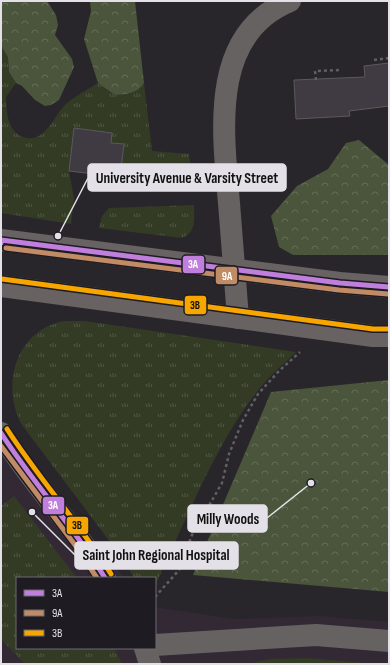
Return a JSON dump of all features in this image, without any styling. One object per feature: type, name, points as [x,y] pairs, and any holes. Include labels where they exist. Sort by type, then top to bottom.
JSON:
[{"type":"main road","points":[[1,241],[340,283],[389,287]]},
{"type":"main road","points":[[1,286],[326,330],[373,336],[389,336]]},
{"type":"street","points":[[238,318],[223,121],[229,76],[241,43],[259,20],[290,1]]},
{"type":"street","points":[[1,433],[13,452],[69,524],[104,577]]},
{"type":"street","points":[[156,645],[316,635],[389,641]]},
{"type":"street","points":[[145,649],[150,664]]},
{"type":"path","points":[[374,60],[389,58]]},
{"type":"path","points":[[316,80],[314,71],[339,70]]},
{"type":"path","points":[[156,596],[179,570],[192,535],[222,483],[229,454],[243,420],[258,394],[279,371],[326,330]]},
{"type":"shaded area","points":[[1,445],[124,577],[16,577],[16,649],[156,649],[156,607],[233,619],[320,616],[389,622],[389,664],[1,664]]},
{"type":"green space","points":[[1,1],[47,1],[56,15],[58,25],[55,35],[72,59],[74,67],[59,100],[51,105],[45,106],[35,100],[22,86],[16,83],[9,72],[8,57],[1,46]]},
{"type":"green space","points":[[90,1],[135,1],[144,83],[135,91],[128,94],[115,95],[98,83],[84,39],[91,11]]},
{"type":"green space","points":[[1,46],[8,57],[9,72],[16,83],[6,97],[9,121],[13,129],[20,136],[25,138],[35,138],[40,135],[50,126],[65,105],[98,83],[115,95],[128,94],[141,87],[144,83],[152,151],[189,154],[192,182],[120,181],[124,144],[111,143],[112,133],[75,128],[69,171],[74,199],[71,224],[1,213]]},
{"type":"green space","points":[[359,140],[389,165],[389,255],[293,255],[279,247],[271,216],[297,186],[328,169],[346,143]]},
{"type":"green space","points":[[194,205],[194,224],[190,232],[182,238],[99,228],[102,216],[109,208]]},
{"type":"green space","points":[[64,321],[85,321],[296,352],[272,374],[243,410],[215,458],[156,584],[156,577],[133,577],[123,559],[22,425],[16,409],[13,393],[13,377],[17,361],[24,347],[34,335],[48,326]]},
{"type":"green space","points":[[389,380],[389,592],[193,575],[271,392]]},
{"type":"green space","points":[[14,496],[76,577],[16,577],[16,649],[114,649],[122,664],[25,664],[1,639],[1,506]]},
{"type":"green space","points":[[306,658],[378,664],[248,664],[270,659]]},
{"type":"building","points":[[389,63],[389,106],[349,111],[350,116],[296,119],[294,80],[365,77],[364,66]]},
{"type":"building","points":[[74,128],[112,133],[111,143],[124,144],[120,177],[69,171]]},
{"type":"transit line","name":"3A","points":[[1,243],[1,240],[340,283],[389,287]]},
{"type":"transit line","name":"9A","points":[[6,248],[339,290],[388,294]]},
{"type":"transit line","name":"3B","points":[[2,279],[373,329],[389,329]]},
{"type":"transit line","name":"3B","points":[[7,429],[19,448],[86,537],[111,574]]},
{"type":"transit line","name":"3A","points":[[1,433],[26,470],[80,541],[104,577]]},
{"type":"transit line","name":"9A","points":[[1,446],[75,545],[96,577]]},
{"type":"place","name":"University Avenue & Varsity Street","points":[[58,236]]},
{"type":"place","name":"Milly Woods","points":[[311,483]]},
{"type":"place","name":"Saint John Regional Hospital","points":[[32,512]]}]
